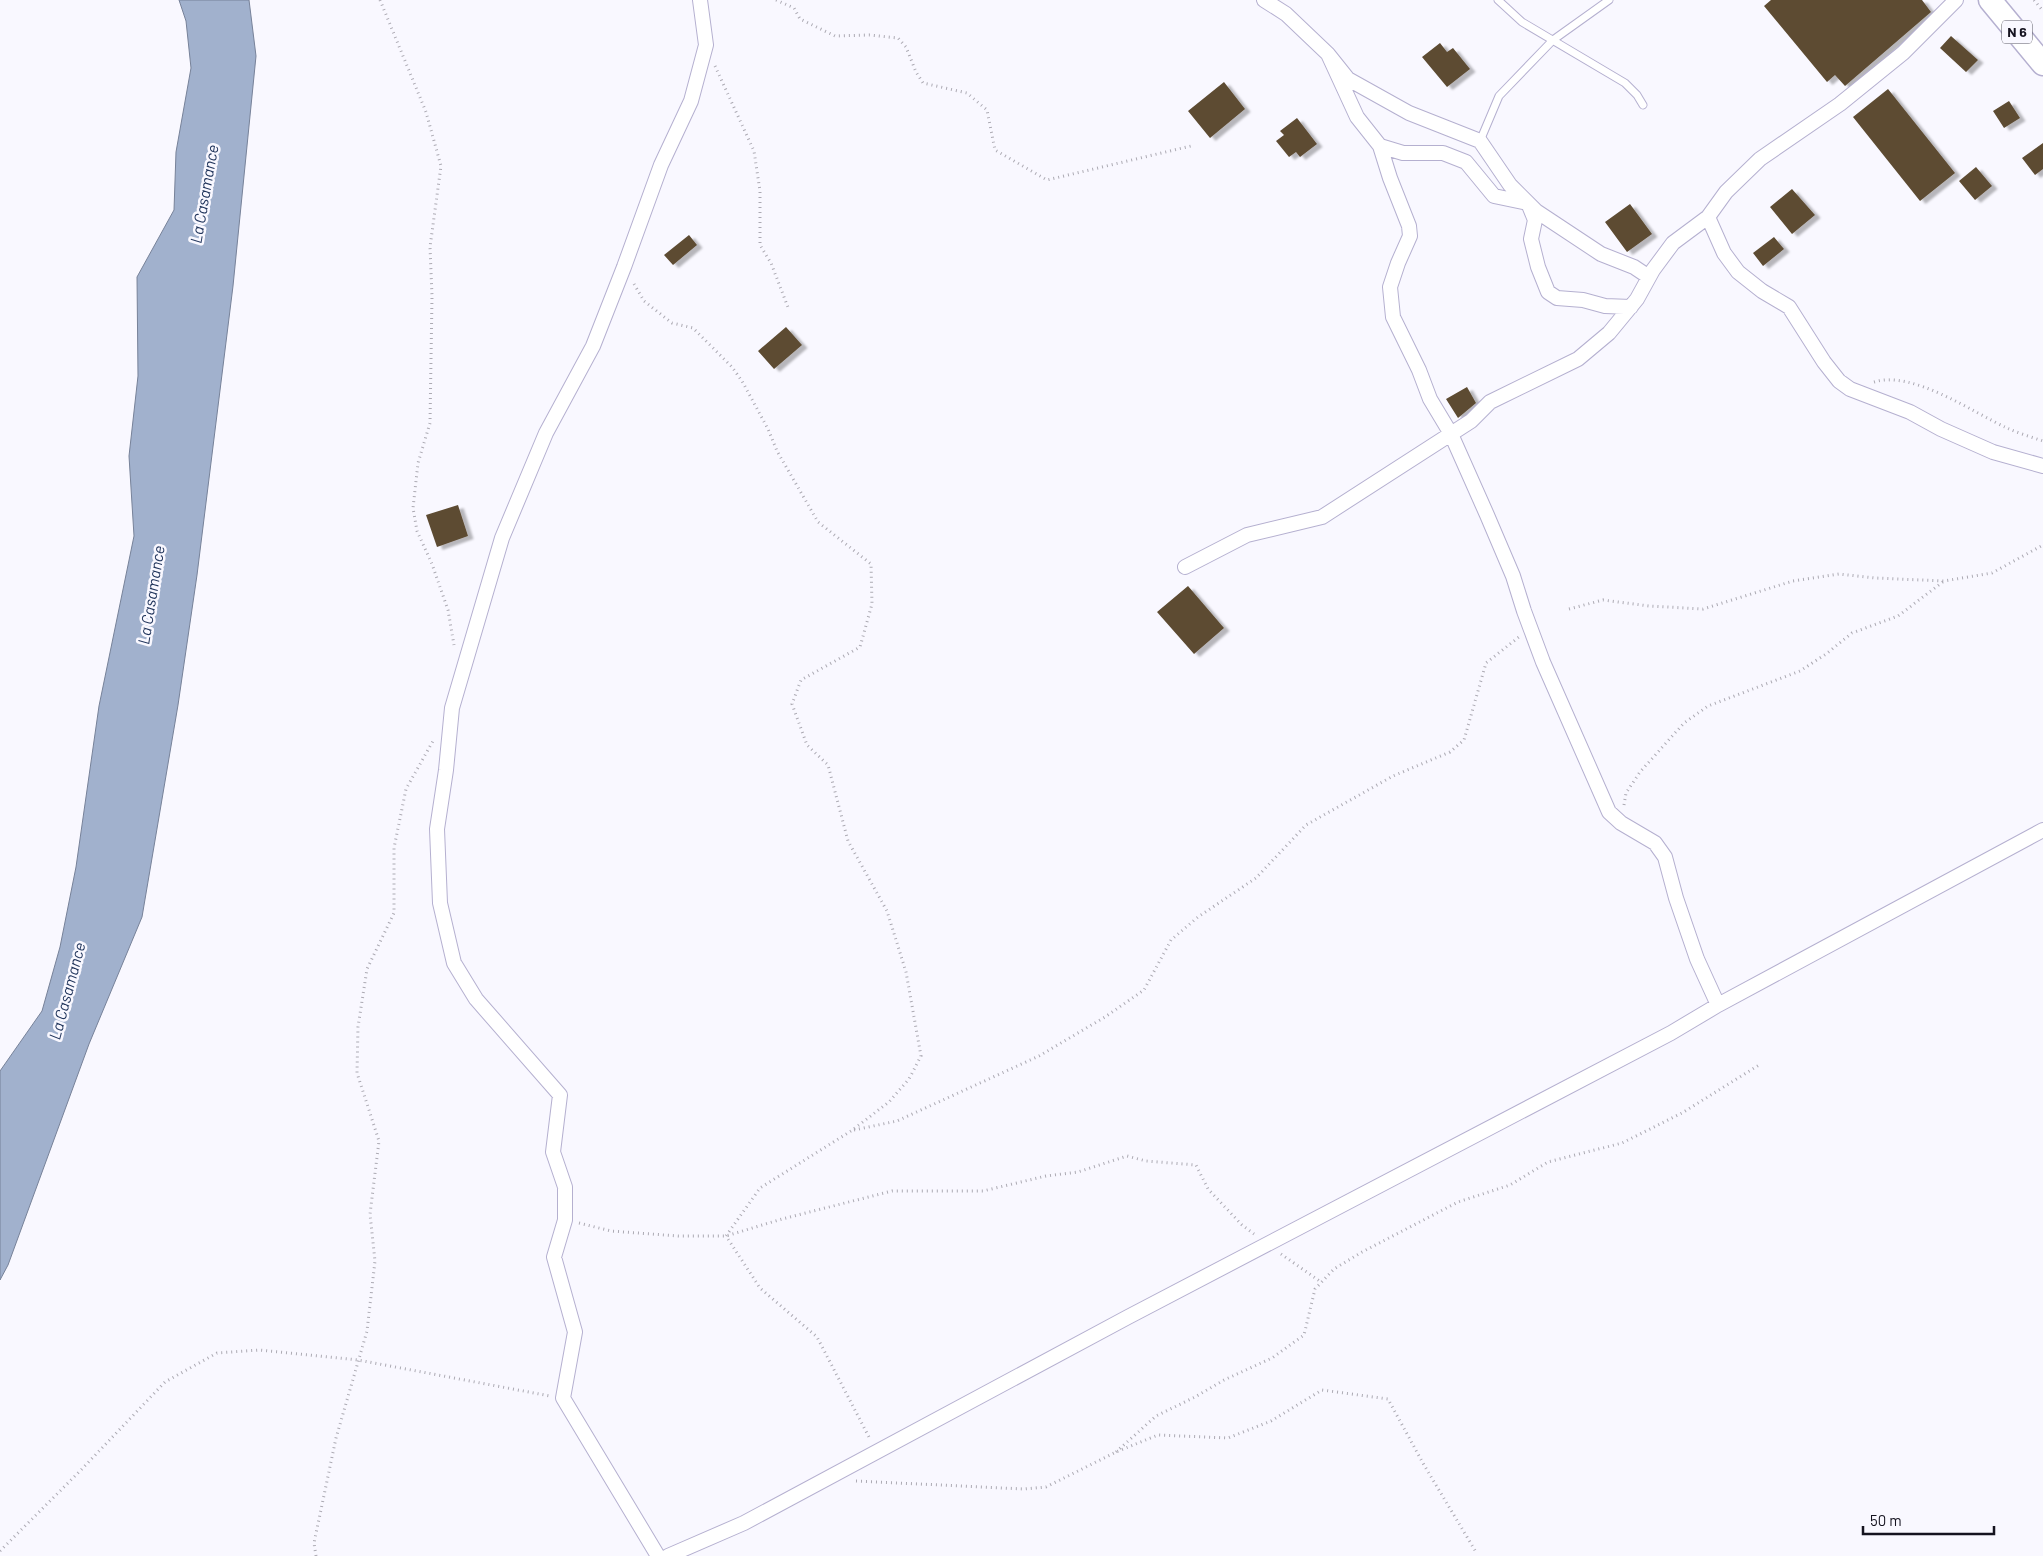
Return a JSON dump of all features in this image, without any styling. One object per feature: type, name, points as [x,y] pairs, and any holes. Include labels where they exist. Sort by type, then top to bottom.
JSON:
[{"type":"main road","name":"N 6","points":[[1990,0],[2043,64]]},
{"type":"street","points":[[658,1556],[563,1398],[575,1332],[554,1257],[565,1220],[565,1187],[553,1152],[560,1095],[476,999],[454,963],[440,903],[437,829],[446,770],[452,708],[502,538],[546,433],[593,346],[661,165],[691,101],[706,45],[700,0]]},
{"type":"street","points":[[1264,0],[1286,14],[1328,54],[1348,79],[1409,113],[1480,141],[1510,185],[1536,211],[1601,254],[1634,268],[1649,277]]},
{"type":"street","points":[[1185,567],[1247,535],[1322,517],[1471,421],[1490,402],[1578,359],[1609,333],[1630,307],[1673,243],[1708,217],[1726,192],[1760,159],[1840,104],[1904,54],[1956,0]]},
{"type":"street","points":[[1328,54],[1357,117],[1380,146],[1390,178],[1409,226],[1410,236],[1390,287],[1393,317],[1419,370],[1430,399],[1451,434],[1513,576],[1543,662],[1609,812],[1621,823],[1654,844],[1664,857],[1697,960],[1718,1005]]},
{"type":"street","points":[[1380,146],[1403,153],[1442,153],[1466,162],[1494,196],[1528,203]]},
{"type":"street","points":[[1528,203],[1535,220],[1531,239],[1538,267],[1548,292],[1556,298],[1583,300],[1605,306],[1630,307]]},
{"type":"street","points":[[1708,217],[1724,253],[1738,272],[1762,291],[1789,308],[1824,362],[1839,381],[1850,389],[1910,412],[1941,429],[1993,452],[2043,466]]},
{"type":"street","points":[[668,1556],[744,1523],[878,1453],[1267,1244],[1671,1033],[1718,1005],[2043,830]]},
{"type":"lane","points":[[1498,0],[1522,22],[1625,83],[1637,95],[1643,105]]},
{"type":"lane","points":[[1480,141],[1499,96],[1553,40],[1609,0]]},
{"type":"path","points":[[380,0],[426,112],[442,166],[430,247],[432,296],[430,423],[418,463],[413,508],[417,531],[432,564],[448,610],[460,680]]},
{"type":"path","points":[[776,0],[794,8],[800,19],[835,36],[898,38],[906,47],[916,72],[923,83],[967,93],[987,110],[996,150],[1047,180],[1191,146]]},
{"type":"path","points":[[2034,0],[2043,11]]},
{"type":"path","points":[[706,45],[754,151],[760,192],[760,245],[771,263],[789,310]]},
{"type":"path","points":[[624,267],[644,300],[672,323],[692,328],[732,367],[742,381],[768,429],[777,451],[818,522],[871,564],[872,604],[860,646],[801,680],[792,704],[807,746],[828,765],[848,842],[887,911],[906,972],[921,1056],[909,1079],[889,1102],[851,1131],[760,1188],[726,1236]]},
{"type":"path","points":[[1850,389],[1884,379],[1903,381],[1935,392],[2007,428],[2043,441]]},
{"type":"path","points":[[1569,609],[1603,600],[1649,606],[1704,609],[1793,581],[1839,574],[1875,578],[1944,581],[1992,573],[2043,546]]},
{"type":"path","points":[[1621,823],[1626,793],[1640,772],[1684,723],[1708,706],[1800,671],[1826,654],[1852,633],[1898,616],[1944,581]]},
{"type":"path","points":[[851,1131],[897,1120],[1039,1056],[1105,1017],[1144,990],[1171,940],[1198,917],[1256,878],[1306,825],[1394,776],[1450,752],[1464,740],[1486,663],[1530,628]]},
{"type":"path","points":[[316,1556],[314,1543],[336,1438],[367,1331],[375,1261],[370,1214],[379,1141],[368,1102],[357,1073],[358,1027],[367,969],[394,913],[394,848],[406,789],[452,708]]},
{"type":"path","points":[[1116,1452],[1156,1416],[1224,1380],[1272,1358],[1304,1334],[1315,1289],[1334,1269],[1362,1252],[1458,1202],[1510,1185],[1548,1162],[1622,1144],[1682,1113],[1759,1065]]},
{"type":"path","points":[[565,1220],[611,1232],[678,1236],[726,1236],[782,1219],[892,1191],[984,1191],[1046,1176],[1078,1172],[1127,1156],[1146,1161],[1196,1165],[1208,1189],[1242,1225],[1321,1282]]},
{"type":"path","points":[[726,1236],[760,1288],[817,1336],[878,1453]]},
{"type":"path","points":[[0,1551],[165,1382],[217,1353],[259,1350],[358,1360],[563,1398]]},
{"type":"path","points":[[828,1479],[1024,1489],[1046,1487],[1116,1452],[1158,1435],[1228,1438],[1271,1421],[1322,1390],[1388,1399],[1424,1465],[1476,1552]]},
{"type":"water","name":"La Casamance","points":[[179,0],[249,0],[256,56],[233,286],[197,575],[178,705],[142,917],[89,1044],[8,1265],[0,1280],[0,1071],[42,1011],[60,947],[76,867],[99,706],[134,536],[129,456],[138,376],[137,277],[174,210],[176,152],[191,68],[186,21]]},
{"type":"building","points":[[1771,0],[1922,0],[1931,12],[1845,86],[1835,75],[1827,82],[1764,6]]},
{"type":"building","points":[[1951,36],[1978,60],[1966,72],[1940,48]]},
{"type":"building","points":[[1440,43],[1447,52],[1453,48],[1470,69],[1447,87],[1422,57]]},
{"type":"building","points":[[1224,82],[1245,109],[1210,138],[1188,111]]},
{"type":"building","points":[[1888,89],[1955,173],[1920,201],[1853,117]]},
{"type":"building","points":[[2009,101],[2020,118],[2004,128],[1993,111]]},
{"type":"building","points":[[1297,118],[1317,144],[1300,157],[1296,152],[1289,157],[1276,141],[1284,135],[1280,131]]},
{"type":"building","points":[[2043,143],[2043,169],[2035,175],[2022,158]]},
{"type":"building","points":[[1976,167],[1992,186],[1975,200],[1959,181]]},
{"type":"building","points":[[1792,189],[1815,215],[1792,234],[1770,207]]},
{"type":"building","points":[[1630,204],[1652,234],[1627,252],[1605,222]]},
{"type":"building","points":[[689,235],[697,245],[673,265],[664,255]]},
{"type":"building","points":[[1774,237],[1784,249],[1763,266],[1753,253]]},
{"type":"building","points":[[786,327],[802,345],[774,369],[758,351]]},
{"type":"building","points":[[1467,387],[1476,403],[1458,418],[1446,399]]},
{"type":"building","points":[[458,505],[468,536],[437,547],[426,515]]},
{"type":"building","points":[[1188,586],[1224,628],[1194,654],[1157,612]]}]
